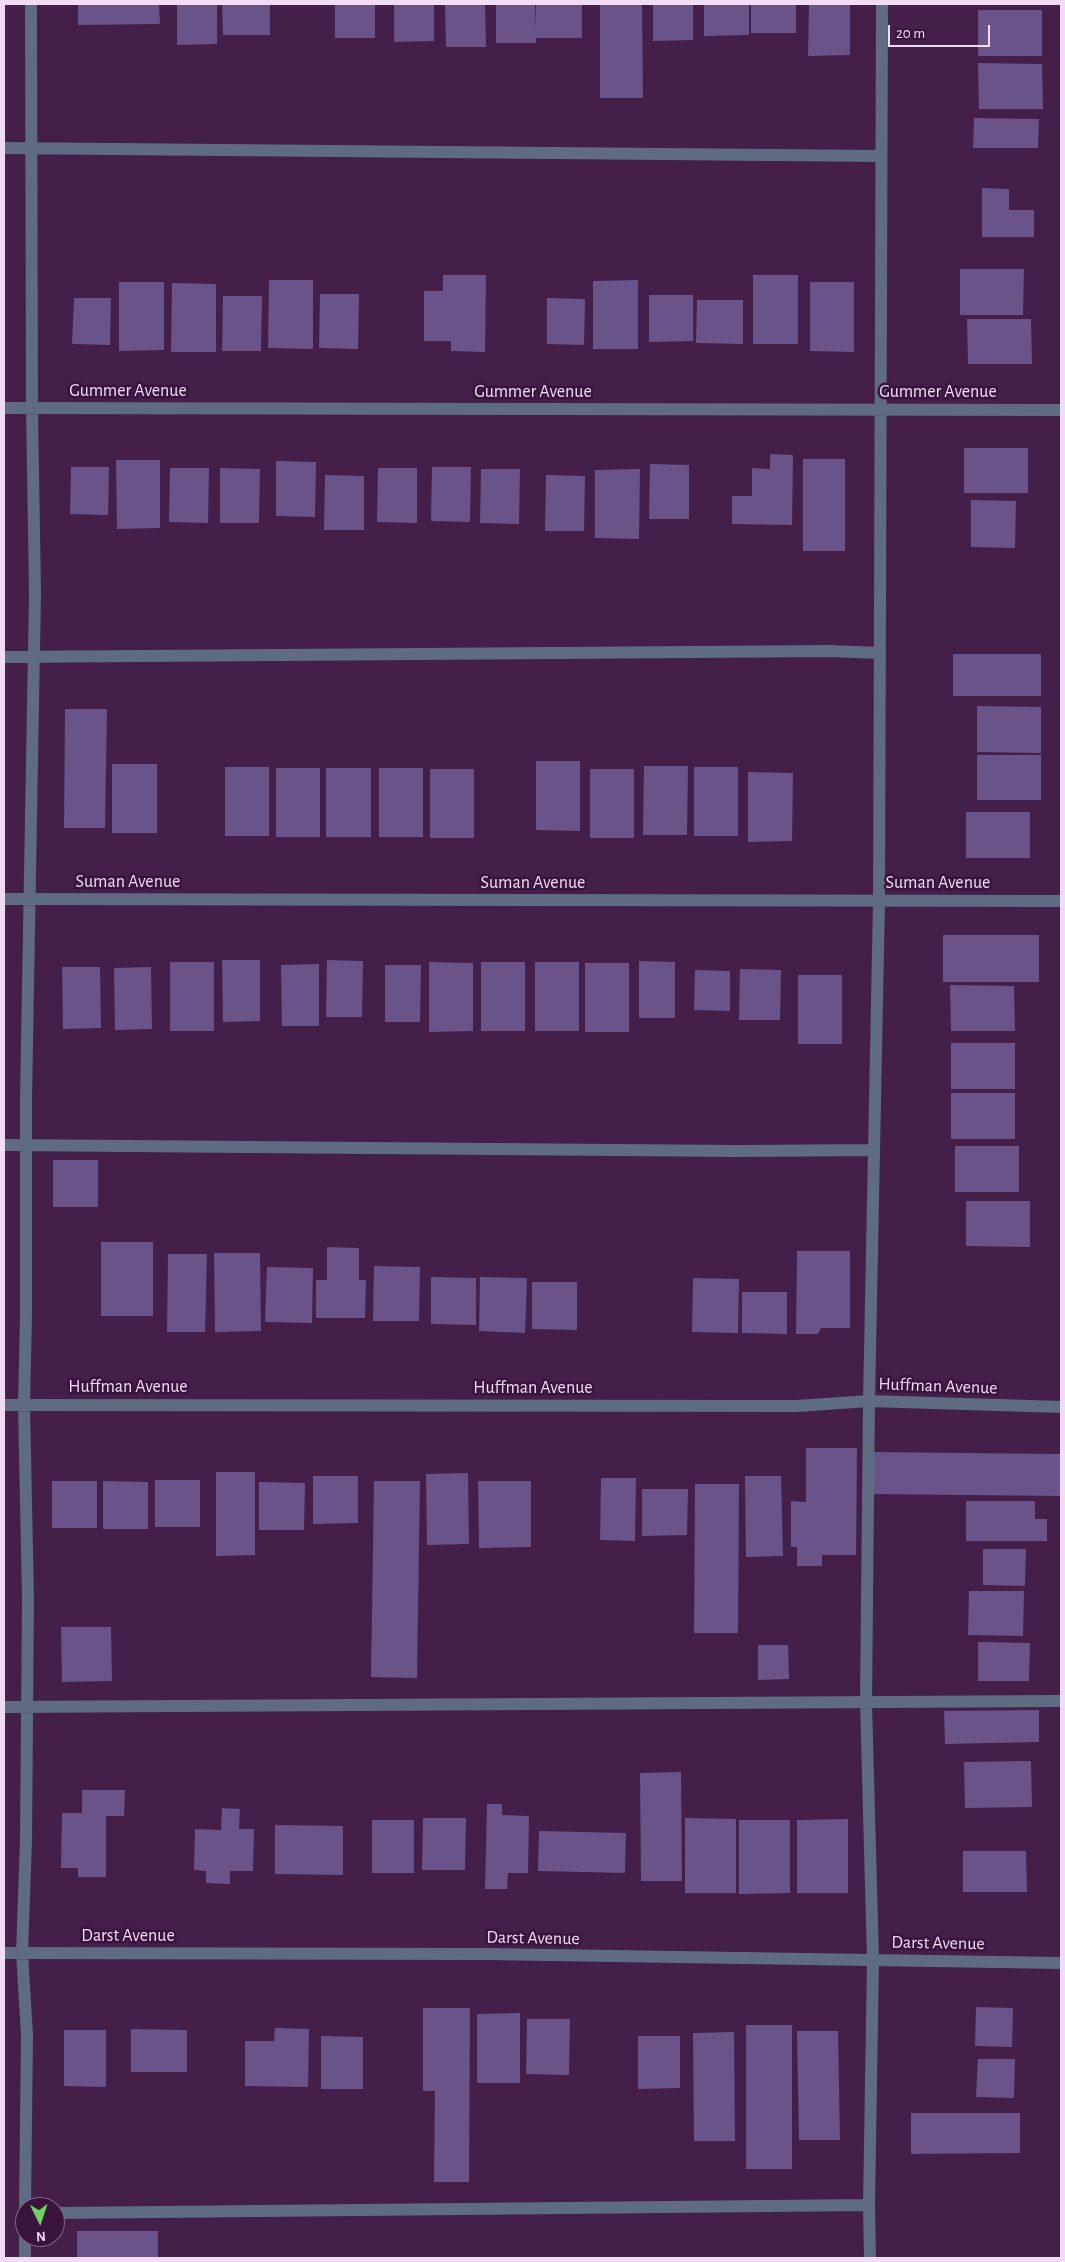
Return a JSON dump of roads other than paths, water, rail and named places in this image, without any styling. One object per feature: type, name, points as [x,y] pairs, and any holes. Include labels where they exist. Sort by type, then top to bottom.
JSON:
[{"type":"street","points":[[25,2197],[27,2035],[22,1953],[26,1841],[28,1599],[24,1405],[28,899],[35,593],[30,4]]},
{"type":"street","points":[[870,2258],[869,2205],[873,1960],[866,1702],[869,1401],[879,901],[879,410],[882,4]]},
{"type":"street","points":[[4,148],[881,156]]},
{"type":"street","name":"Gummer Avenue","points":[[4,408],[1061,410]]},
{"type":"street","points":[[4,656],[821,651],[879,653]]},
{"type":"street","name":"Suman Avenue","points":[[4,899],[1061,901]]},
{"type":"street","points":[[4,1145],[718,1151],[874,1150]]},
{"type":"street","name":"Huffman Avenue","points":[[4,1404],[797,1406],[869,1401],[1061,1406]]},
{"type":"street","points":[[4,1707],[1061,1701]]},
{"type":"street","name":"Darst Avenue","points":[[4,1953],[485,1954],[1061,1963]]},
{"type":"street","points":[[65,2213],[869,2205]]}]
